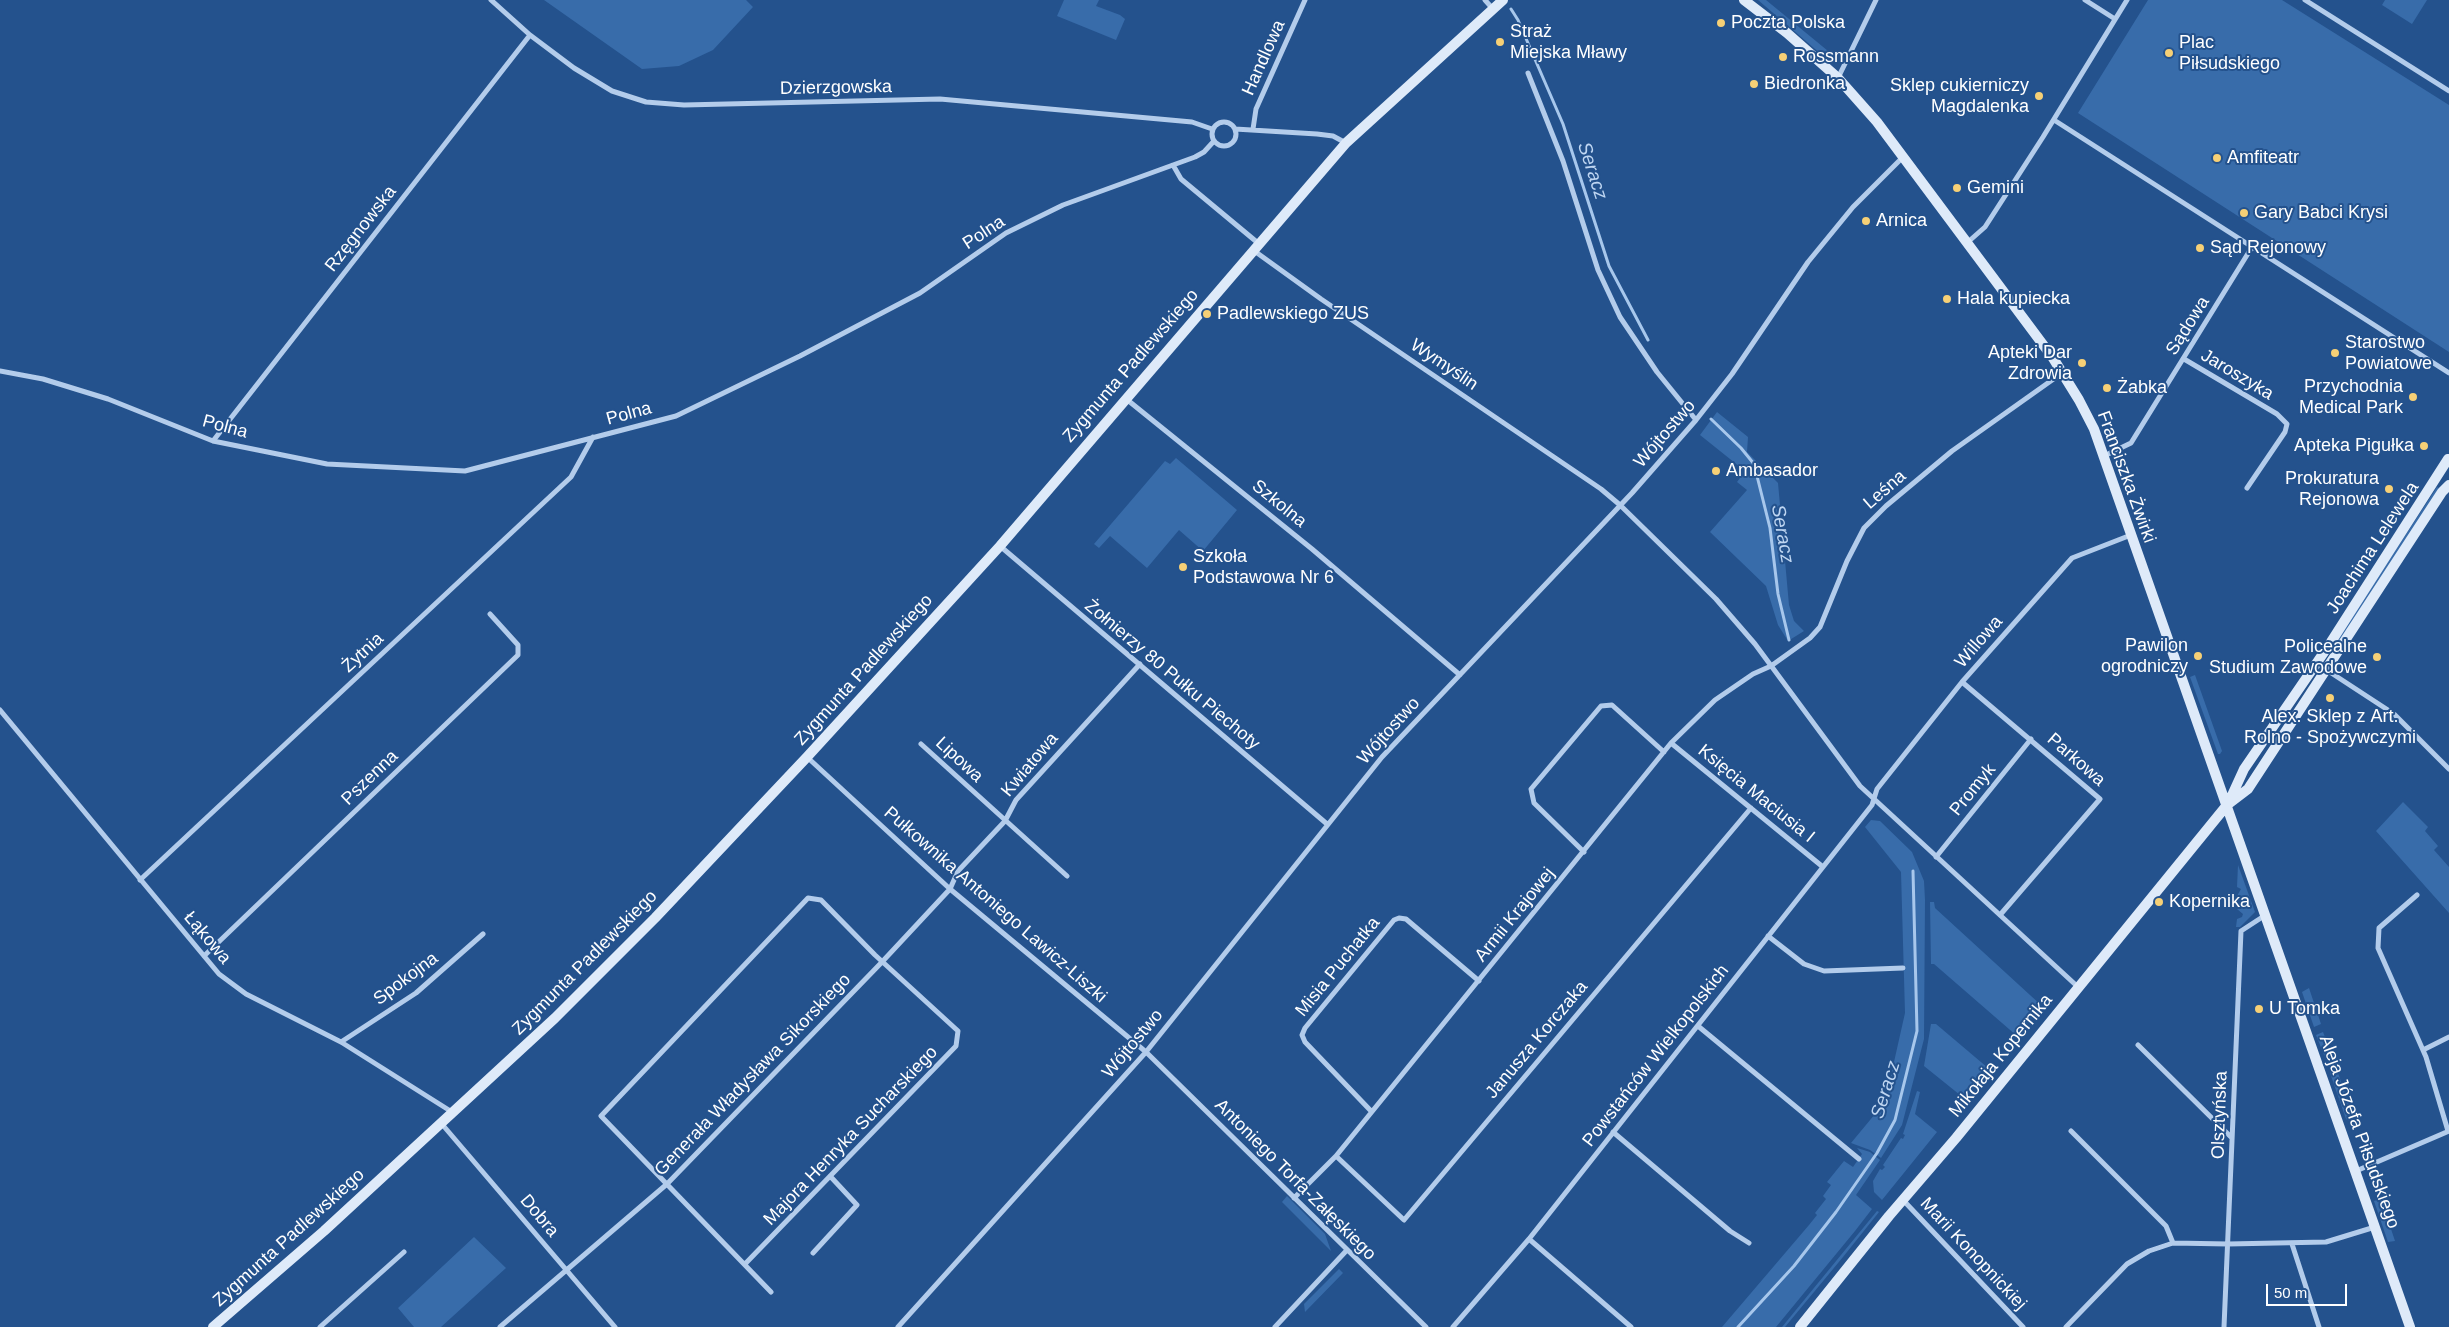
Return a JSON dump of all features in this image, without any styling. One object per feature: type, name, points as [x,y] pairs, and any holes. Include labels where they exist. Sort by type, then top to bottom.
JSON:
[{"type":"street","name":"Dzierzgowska","points":[[491,0],[530,35],[574,68],[612,92],[646,102],[684,105],[940,99],[1192,122],[1212,129],[1222,121],[1230,123],[1235,129],[1333,136],[1346,143]]},
{"type":"street","name":"Handlowa","points":[[1253,129],[1256,109],[1305,0]]},
{"type":"street","points":[[1485,0],[1493,8]]},
{"type":"street","name":"Zygmunta Padlewskiego","points":[[213,1327],[324,1231],[555,1018],[655,918],[1000,546],[1125,398],[1346,143],[1503,0]]},
{"type":"street","name":"Franciszka Żwirki","points":[[1744,0],[1787,33],[1838,78],[1904,157],[2063,373],[2094,429],[2227,805]]},
{"type":"street","points":[[1838,78],[1876,0]]},
{"type":"street","points":[[2085,0],[2115,19]]},
{"type":"street","points":[[1968,242],[1985,227],[2054,120],[2127,0]]},
{"type":"street","points":[[2305,0],[2449,90]]},
{"type":"street","name":"Rzęgnowska","points":[[213,441],[530,35]]},
{"type":"street","points":[[1528,73],[1563,162],[1598,270],[1620,316],[1656,372],[1696,420]]},
{"type":"street","points":[[2054,120],[2449,373]]},
{"type":"street","points":[[1212,129],[1214,141],[1221,146],[1230,144],[1235,138],[1235,129]]},
{"type":"street","name":"Polna","points":[[0,371],[42,379],[108,399],[213,441],[327,464],[465,471],[676,416],[800,356],[920,293],[1006,233],[1063,205],[1195,157],[1204,152],[1214,141]]},
{"type":"street","name":"Wójtostwo","points":[[898,1327],[1146,1052],[1382,757],[1620,505],[1696,420],[1732,374],[1808,262],[1853,206],[1904,157]]},
{"type":"street","name":"Wymyślin","points":[[1173,165],[1181,179],[1256,246],[1321,300],[1601,489],[1620,505],[1716,598],[1771,666],[1860,786],[2078,987]]},
{"type":"street","name":"Sądowa","points":[[2103,456],[2131,444],[2252,247]]},
{"type":"street","name":"Jaroszyka","points":[[2184,359],[2277,414],[2287,424],[2285,432],[2247,488]]},
{"type":"street","name":"Leśna","points":[[1771,666],[1810,638],[1820,627],[1846,561],[1864,528],[1886,506],[1952,451],[2063,373]]},
{"type":"street","name":"Szkolna","points":[[1125,398],[1305,543],[1460,675]]},
{"type":"street","name":"Żytnia","points":[[140,880],[571,477],[594,437]]},
{"type":"street","name":"Joachima Lelewela","points":[[2227,805],[2244,768],[2386,559],[2449,461]]},
{"type":"street","name":"Joachima Lelewela","points":[[2227,805],[2248,789],[2442,492],[2449,485]]},
{"type":"street","name":"Willowa","points":[[1872,798],[1876,789],[1962,682],[2072,558],[2131,535]]},
{"type":"street","name":"Żołnierzy 80 Pułku Piechoty","points":[[1000,546],[1327,824]]},
{"type":"street","name":"Pszenna","points":[[204,956],[518,655],[518,645],[490,614]]},
{"type":"street","points":[[2316,663],[2394,714],[2449,769]]},
{"type":"street","name":"Kwiatowa","points":[[950,889],[958,871],[1005,821],[1016,800],[1140,664]]},
{"type":"street","name":"Armii Krajowej","points":[[1294,1198],[1336,1156],[1584,852],[1671,742],[1715,700],[1753,674],[1771,666]]},
{"type":"street","name":"Parkowa","points":[[1962,682],[2100,799],[2000,915]]},
{"type":"street","points":[[1584,852],[1534,803],[1531,790],[1601,706],[1612,706],[1664,752]]},
{"type":"street","name":"Łąkowa","points":[[0,710],[219,974],[246,994],[341,1042],[452,1112]]},
{"type":"street","name":"Promyk","points":[[1936,857],[2031,739]]},
{"type":"street","name":"Księcia Maciusia I","points":[[1671,742],[1823,867]]},
{"type":"street","name":"Lipowa","points":[[921,744],[1067,876]]},
{"type":"street","name":"Pułkownika Antoniego Lawicz-Liszki","points":[[806,757],[950,889],[1146,1052]]},
{"type":"street","name":"Powstańców Wielkopolskich","points":[[1453,1327],[1529,1239],[1698,1026],[1872,805],[1872,798]]},
{"type":"street","name":"Aleja Józefa Piłsudskiego","points":[[2227,805],[2264,916],[2410,1327]]},
{"type":"street","name":"Mikołaja Kopernika","points":[[1800,1327],[2227,805]]},
{"type":"street","name":"Janusza Korczaka","points":[[1336,1156],[1404,1220],[1751,808]]},
{"type":"street","name":"Generała Władysława Sikorskiego","points":[[500,1327],[667,1184],[950,889]]},
{"type":"street","points":[[2356,1171],[2449,1131],[2423,1050],[2378,948],[2379,928],[2416,895]]},
{"type":"street","points":[[772,1292],[601,1116],[808,898],[821,900],[882,962]]},
{"type":"street","name":"Olsztyńska","points":[[2224,1327],[2241,931],[2264,916]]},
{"type":"street","name":"Misia Puchatka","points":[[1372,1111],[1305,1042],[1302,1035],[1305,1028],[1394,920],[1399,918],[1406,919],[1479,981]]},
{"type":"street","name":"Spokojna","points":[[341,1042],[416,993],[483,934]]},
{"type":"street","points":[[1768,936],[1804,964],[1824,971],[1904,968]]},
{"type":"street","name":"Majora Henryka Sucharskiego","points":[[745,1264],[956,1046],[958,1031],[882,962]]},
{"type":"street","points":[[1698,1026],[1859,1159]]},
{"type":"street","points":[[2423,1050],[2449,1037]]},
{"type":"street","points":[[2138,1045],[2232,1138]]},
{"type":"street","name":"Antoniego Torfa-Załęskiego","points":[[1146,1052],[1426,1327]]},
{"type":"street","name":"Dobra","points":[[441,1123],[615,1327]]},
{"type":"street","points":[[2071,1131],[2166,1226],[2173,1243]]},
{"type":"street","points":[[1613,1132],[1730,1231],[1750,1244]]},
{"type":"street","points":[[813,1253],[857,1205],[830,1176]]},
{"type":"street","name":"Marii Konopnickiej","points":[[1902,1200],[2023,1327]]},
{"type":"street","points":[[2066,1327],[2128,1264],[2149,1251],[2173,1243],[2292,1244],[2326,1242],[2375,1227]]},
{"type":"street","points":[[1529,1239],[1631,1327]]},
{"type":"street","points":[[2292,1244],[2319,1327]]},
{"type":"street","points":[[1275,1327],[1347,1250]]},
{"type":"street","points":[[320,1327],[404,1252]]},
{"type":"shaded area","points":[[544,0],[746,0],[753,7],[713,50],[679,66],[642,69]]},
{"type":"shaded area","points":[[1064,0],[1099,0],[1096,6],[1120,15],[1125,19],[1116,40],[1057,16]]},
{"type":"shaded area","points":[[1758,0],[1766,0],[1839,60],[1829,61]]},
{"type":"shaded area","points":[[2148,0],[2282,0],[2449,105],[2449,352],[2078,113]]},
{"type":"shaded area","points":[[2385,0],[2427,0],[2412,24],[2382,5]]},
{"type":"shaded area","points":[[1717,412],[1748,437],[1747,452],[1778,483],[1789,605],[1794,621],[1804,631],[1788,641],[1778,625],[1766,586],[1710,532],[1747,490],[1737,482],[1745,471],[1700,435]]},
{"type":"shaded area","points":[[1176,458],[1237,510],[1203,551],[1179,530],[1147,568],[1110,536],[1099,548],[1094,544],[1165,461],[1170,464]]},
{"type":"shaded area","points":[[2437,487],[2439,488],[2339,642],[2336,641]]},
{"type":"shaded area","points":[[2195,675],[2222,751],[2220,754],[2218,754],[2190,677]]},
{"type":"shaded area","points":[[2403,802],[2428,827],[2425,831],[2438,846],[2434,850],[2449,867],[2449,913],[2376,831]]},
{"type":"shaded area","points":[[1871,820],[1880,821],[1912,852],[1924,881],[1925,900],[1924,1039],[1902,1125],[1881,1158],[1870,1150],[1851,1143],[1885,1102],[1905,1013],[1901,872],[1865,827]]},
{"type":"shaded area","points":[[2238,865],[2255,912],[2240,927],[2236,927],[2237,919],[2242,917],[2243,914],[2237,909],[2237,904],[2243,901],[2242,897],[2237,896],[2241,889],[2237,887]]},
{"type":"shaded area","points":[[1930,902],[1934,902],[1935,908],[2042,1006],[2017,1036],[1934,964],[1931,964]]},
{"type":"shaded area","points":[[2309,988],[2321,1024],[2314,1027],[2302,992]]},
{"type":"shaded area","points":[[1931,1024],[1936,1024],[1988,1068],[1965,1099],[1924,1066]]},
{"type":"shaded area","points":[[2323,1032],[2335,1063],[2328,1065],[2316,1035]]},
{"type":"shaded area","points":[[2337,1070],[2354,1119],[2349,1121],[2346,1119],[2330,1073]]},
{"type":"shaded area","points":[[1917,1091],[1920,1092],[1915,1114],[1937,1132],[1882,1200],[1874,1192],[1873,1181],[1880,1169],[1882,1170],[1885,1167],[1883,1165],[1905,1135],[1903,1134]]},
{"type":"shaded area","points":[[1857,1148],[1870,1152],[1880,1160],[1856,1195],[1872,1209],[1776,1327],[1722,1327],[1817,1215],[1815,1213],[1826,1199],[1823,1196],[1831,1185],[1827,1182],[1844,1161],[1853,1167],[1862,1154]]},
{"type":"shaded area","points":[[1287,1196],[1325,1234],[1331,1251],[1282,1202]]},
{"type":"shaded area","points":[[2381,1199],[2395,1241],[2388,1242],[2374,1201]]},
{"type":"shaded area","points":[[1877,1211],[1879,1212],[1843,1257],[1785,1327],[1782,1327]]},
{"type":"shaded area","points":[[474,1237],[506,1268],[441,1327],[414,1327],[398,1308]]},
{"type":"shaded area","points":[[1339,1269],[1343,1273],[1305,1312],[1304,1304]]},
{"type":"waterway","name":"Seracz","points":[[1511,9],[1518,20],[1563,124],[1609,266],[1648,340]]},
{"type":"waterway","name":"Seracz","points":[[1711,419],[1741,448],[1754,464],[1770,528],[1778,594],[1789,640]]},
{"type":"waterway","name":"Seracz","points":[[1738,1327],[1794,1266],[1836,1212],[1877,1153],[1895,1120],[1917,1031],[1913,871]]},
{"type":"place","name":"Poczta Polska","points":[[1721,23]]},
{"type":"place","name":"Straż Miejska Mławy","points":[[1500,42]]},
{"type":"place","name":"Plac Piłsudskiego","points":[[2169,53]]},
{"type":"place","name":"Rossmann","points":[[1783,57]]},
{"type":"place","name":"Biedronka","points":[[1754,84]]},
{"type":"place","name":"Sklep cukierniczy Magdalenka","points":[[2039,96]]},
{"type":"place","name":"Amfiteatr","points":[[2217,158]]},
{"type":"place","name":"Gemini","points":[[1957,188]]},
{"type":"place","name":"Gary Babci Krysi","points":[[2244,213]]},
{"type":"place","name":"Arnica","points":[[1866,221]]},
{"type":"place","name":"Sąd Rejonowy","points":[[2200,248]]},
{"type":"place","name":"Hala kupiecka","points":[[1947,299]]},
{"type":"place","name":"Padlewskiego ZUS","points":[[1207,314]]},
{"type":"place","name":"Starostwo Powiatowe","points":[[2335,353]]},
{"type":"place","name":"Apteki Dar Zdrowia","points":[[2082,363]]},
{"type":"place","name":"Żabka","points":[[2107,388]]},
{"type":"place","name":"Przychodnia Medical Park","points":[[2413,397]]},
{"type":"place","name":"Apteka Pigułka","points":[[2424,446]]},
{"type":"place","name":"Ambasador","points":[[1716,471]]},
{"type":"place","name":"Prokuratura Rejonowa","points":[[2389,489]]},
{"type":"place","name":"Szkoła Podstawowa Nr 6","points":[[1183,567]]},
{"type":"place","name":"Pawilon ogrodniczy","points":[[2198,656]]},
{"type":"place","name":"Policealne Studium Zawodowe","points":[[2377,657]]},
{"type":"place","name":"Alex. Sklep z Art. Rolno - Spożywczymi","points":[[2330,698]]},
{"type":"place","name":"Kopernika","points":[[2159,902]]},
{"type":"place","name":"U Tomka","points":[[2259,1009]]}]
